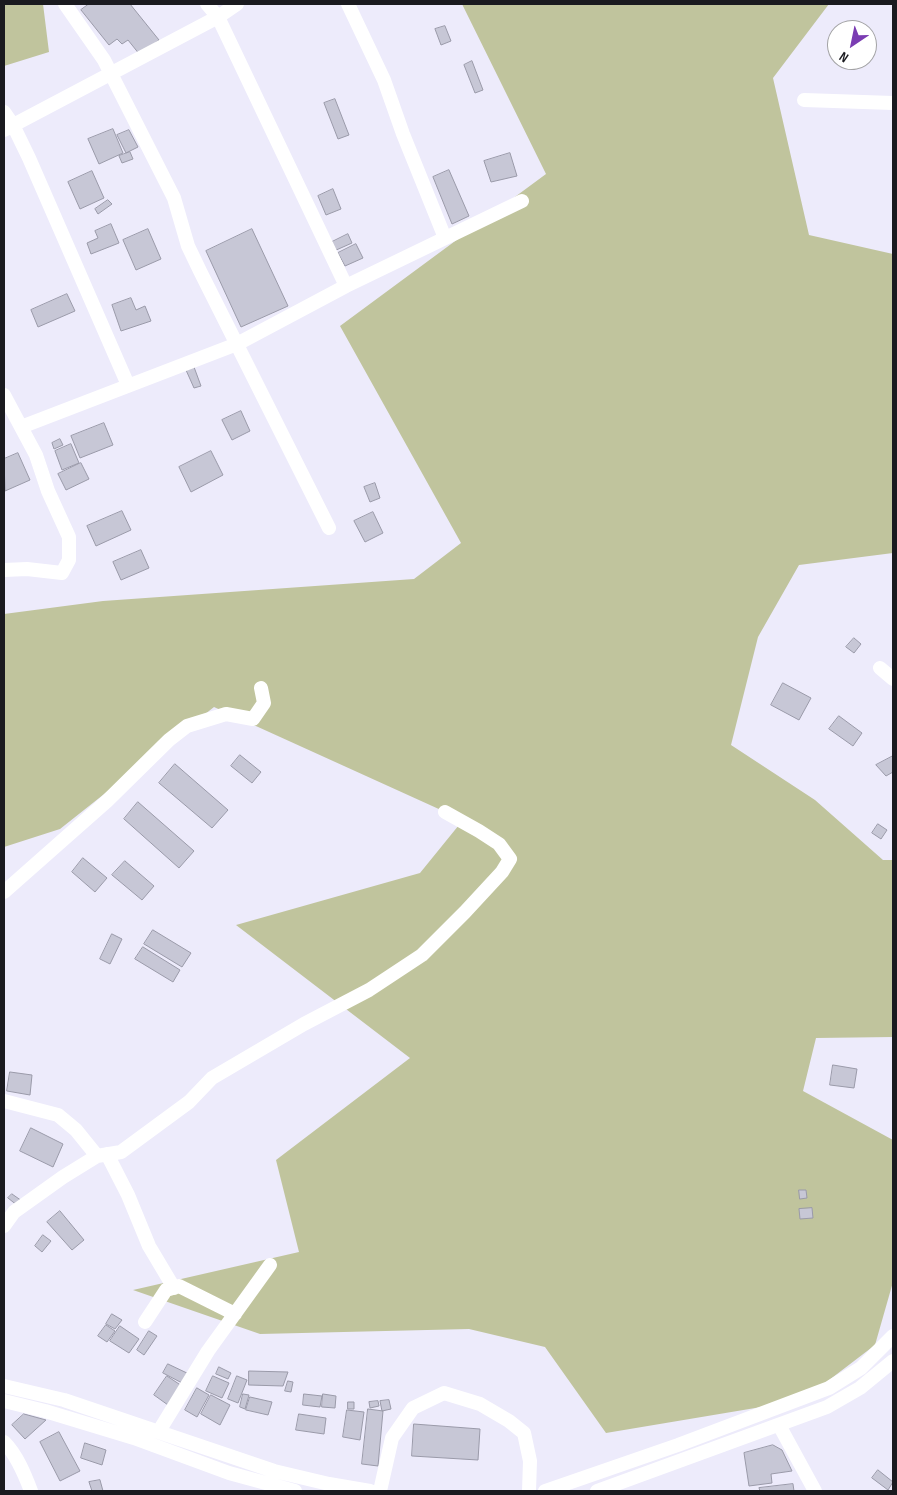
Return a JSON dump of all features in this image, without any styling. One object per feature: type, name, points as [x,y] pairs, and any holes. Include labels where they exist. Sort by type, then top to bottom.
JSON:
[{"type":"street","points":[[65,4],[104,60],[174,198],[188,246],[329,528]]},
{"type":"street","points":[[207,4],[218,17],[346,286]]},
{"type":"street","points":[[8,128],[218,17],[237,4]]},
{"type":"street","points":[[348,4],[384,80],[403,134],[445,238]]},
{"type":"street","points":[[804,100],[893,103]]},
{"type":"street","points":[[4,112],[8,128],[44,193],[128,385]]},
{"type":"street","points":[[21,427],[237,344],[346,286],[522,201]]},
{"type":"street","points":[[4,395],[36,455],[48,491],[69,537],[69,560],[62,573],[27,569],[4,570]]},
{"type":"street","points":[[880,668],[893,679]]},
{"type":"street","points":[[4,892],[107,801],[169,740],[186,726],[226,714],[253,719],[264,703],[261,688]]},
{"type":"street","points":[[4,1226],[14,1212],[64,1177],[102,1155],[121,1152],[188,1102],[212,1078],[304,1024],[369,990],[422,955],[502,872],[510,859],[499,844],[445,812]]},
{"type":"street","points":[[4,1101],[58,1115],[102,1155],[128,1195],[149,1246],[174,1288]]},
{"type":"street","points":[[159,1431],[208,1350],[270,1265]]},
{"type":"street","points":[[145,1322],[166,1290],[179,1286],[235,1314]]},
{"type":"street","points":[[545,1491],[687,1442],[829,1388],[861,1368],[893,1336]]},
{"type":"street","points":[[597,1491],[827,1407],[873,1379],[893,1361]]},
{"type":"street","points":[[4,1386],[64,1400],[274,1471],[329,1484],[370,1491]]},
{"type":"street","points":[[380,1491],[392,1438],[413,1408],[444,1393],[480,1404],[524,1433],[530,1461],[530,1491]]},
{"type":"street","points":[[4,1401],[45,1411],[134,1438],[229,1473],[295,1491]]},
{"type":"street","points":[[779,1425],[816,1491]]},
{"type":"street","points":[[4,1442],[9,1447],[32,1491]]},
{"type":"green space","points":[[4,4],[43,4],[49,52],[4,66]]},
{"type":"green space","points":[[462,4],[829,4],[773,78],[809,235],[893,254],[893,553],[799,565],[758,637],[731,745],[815,800],[883,860],[893,860],[893,1037],[816,1038],[803,1091],[893,1140],[893,1282],[875,1345],[803,1400],[606,1433],[545,1347],[469,1329],[260,1334],[133,1290],[299,1252],[276,1160],[410,1058],[236,925],[420,873],[463,820],[214,707],[60,829],[4,847],[4,614],[103,601],[414,579],[461,543],[340,326],[546,174]]},
{"type":"building","points":[[89,4],[130,4],[159,40],[140,55],[128,40],[122,44],[117,39],[109,45],[81,10]]},
{"type":"building","points":[[445,26],[451,41],[441,45],[435,29]]},
{"type":"building","points":[[472,61],[483,90],[475,93],[464,65]]},
{"type":"building","points":[[335,99],[349,135],[338,139],[324,103]]},
{"type":"building","points":[[113,129],[123,153],[99,164],[88,139]]},
{"type":"building","points":[[129,130],[138,147],[126,153],[117,135]]},
{"type":"building","points":[[130,152],[133,159],[122,163],[119,156]]},
{"type":"building","points":[[510,153],[517,176],[491,182],[484,161]]},
{"type":"building","points":[[449,170],[469,216],[452,224],[433,177]]},
{"type":"building","points":[[92,171],[104,198],[80,209],[68,182]]},
{"type":"building","points":[[333,189],[341,209],[326,215],[318,196]]},
{"type":"building","points":[[108,200],[112,204],[98,214],[95,209]]},
{"type":"building","points":[[111,224],[119,243],[91,254],[87,243],[98,238],[95,231]]},
{"type":"building","points":[[148,229],[161,259],[136,270],[123,240]]},
{"type":"building","points":[[252,229],[288,306],[241,327],[206,251]]},
{"type":"building","points":[[348,234],[352,243],[334,251],[330,243]]},
{"type":"building","points":[[356,244],[363,258],[345,266],[338,253]]},
{"type":"building","points":[[67,294],[75,311],[38,327],[31,310]]},
{"type":"building","points":[[131,298],[136,310],[145,306],[151,321],[121,331],[112,305]]},
{"type":"building","points":[[194,367],[201,386],[194,388],[186,370]]},
{"type":"building","points":[[241,411],[250,431],[232,440],[222,420]]},
{"type":"building","points":[[104,423],[113,445],[80,458],[71,436]]},
{"type":"building","points":[[60,439],[63,445],[54,449],[52,443]]},
{"type":"building","points":[[71,444],[79,463],[62,470],[55,451]]},
{"type":"building","points":[[211,451],[223,475],[191,492],[179,467]]},
{"type":"building","points":[[18,453],[30,480],[5,491],[4,459]]},
{"type":"building","points":[[81,463],[89,479],[66,490],[58,474]]},
{"type":"building","points":[[375,483],[380,498],[370,502],[364,487]]},
{"type":"building","points":[[122,511],[131,530],[96,546],[87,526]]},
{"type":"building","points":[[373,512],[383,533],[365,542],[354,521]]},
{"type":"building","points":[[141,550],[149,568],[121,580],[113,562]]},
{"type":"building","points":[[854,638],[861,644],[854,653],[846,647]]},
{"type":"building","points":[[783,683],[811,698],[799,720],[771,705]]},
{"type":"building","points":[[839,716],[862,733],[853,746],[829,729]]},
{"type":"building","points":[[240,755],[261,772],[252,783],[231,766]]},
{"type":"building","points":[[893,756],[893,772],[886,776],[876,765]]},
{"type":"building","points":[[175,764],[228,810],[212,828],[159,783]]},
{"type":"building","points":[[138,802],[194,851],[179,868],[124,819]]},
{"type":"building","points":[[878,824],[887,830],[881,839],[872,833]]},
{"type":"building","points":[[83,858],[107,878],[95,892],[72,872]]},
{"type":"building","points":[[125,861],[154,886],[142,900],[112,875]]},
{"type":"building","points":[[153,930],[191,953],[182,967],[144,944]]},
{"type":"building","points":[[112,934],[122,939],[110,964],[100,959]]},
{"type":"building","points":[[143,947],[180,970],[173,982],[135,959]]},
{"type":"building","points":[[833,1065],[857,1069],[854,1088],[830,1085]]},
{"type":"building","points":[[10,1072],[32,1075],[30,1095],[7,1091]]},
{"type":"building","points":[[31,1128],[63,1144],[53,1167],[20,1151]]},
{"type":"building","points":[[799,1190],[806,1190],[807,1198],[800,1199]]},
{"type":"building","points":[[12,1194],[22,1201],[18,1206],[8,1198]]},
{"type":"building","points":[[812,1208],[813,1218],[800,1219],[799,1209]]},
{"type":"building","points":[[60,1211],[84,1240],[72,1250],[47,1222]]},
{"type":"building","points":[[43,1235],[51,1241],[42,1252],[35,1246]]},
{"type":"building","points":[[112,1314],[122,1320],[115,1329],[106,1324]]},
{"type":"building","points":[[106,1325],[115,1331],[107,1342],[98,1336]]},
{"type":"building","points":[[120,1326],[139,1339],[129,1353],[110,1341]]},
{"type":"building","points":[[149,1331],[157,1336],[144,1355],[137,1350]]},
{"type":"building","points":[[168,1364],[189,1374],[184,1384],[163,1373]]},
{"type":"building","points":[[219,1367],[231,1373],[228,1379],[216,1374]]},
{"type":"building","points":[[249,1371],[288,1372],[283,1386],[249,1385]]},
{"type":"building","points":[[167,1376],[182,1386],[168,1405],[154,1395]]},
{"type":"building","points":[[213,1376],[229,1383],[222,1398],[206,1391]]},
{"type":"building","points":[[237,1376],[247,1380],[238,1403],[228,1399]]},
{"type":"building","points":[[288,1381],[293,1382],[291,1392],[285,1391]]},
{"type":"building","points":[[197,1388],[209,1395],[197,1417],[185,1410]]},
{"type":"building","points":[[243,1394],[249,1395],[245,1409],[240,1407]]},
{"type":"building","points":[[304,1394],[322,1396],[320,1407],[303,1405]]},
{"type":"building","points":[[323,1394],[336,1396],[335,1408],[322,1407]]},
{"type":"building","points":[[211,1395],[230,1405],[220,1425],[201,1414]]},
{"type":"building","points":[[250,1397],[272,1402],[268,1415],[246,1410]]},
{"type":"building","points":[[389,1400],[391,1409],[382,1411],[380,1401]]},
{"type":"building","points":[[378,1401],[379,1406],[370,1408],[369,1402]]},
{"type":"building","points":[[348,1402],[354,1402],[354,1409],[348,1409]]},
{"type":"building","points":[[368,1409],[383,1411],[378,1466],[362,1464]]},
{"type":"building","points":[[347,1410],[364,1412],[360,1440],[343,1437]]},
{"type":"building","points":[[24,1414],[46,1420],[25,1439],[12,1425]]},
{"type":"building","points":[[299,1414],[326,1418],[324,1434],[296,1430]]},
{"type":"building","points":[[414,1424],[480,1429],[478,1460],[412,1456]]},
{"type":"building","points":[[59,1432],[80,1471],[60,1481],[40,1442]]},
{"type":"building","points":[[85,1443],[106,1450],[102,1465],[81,1458]]},
{"type":"building","points":[[773,1445],[782,1450],[792,1471],[771,1474],[772,1483],[749,1486],[744,1453]]},
{"type":"building","points":[[878,1470],[893,1482],[888,1490],[872,1478]]},
{"type":"building","points":[[100,1480],[103,1491],[92,1491],[89,1482]]},
{"type":"building","points":[[793,1484],[794,1491],[760,1491],[759,1488]]}]
